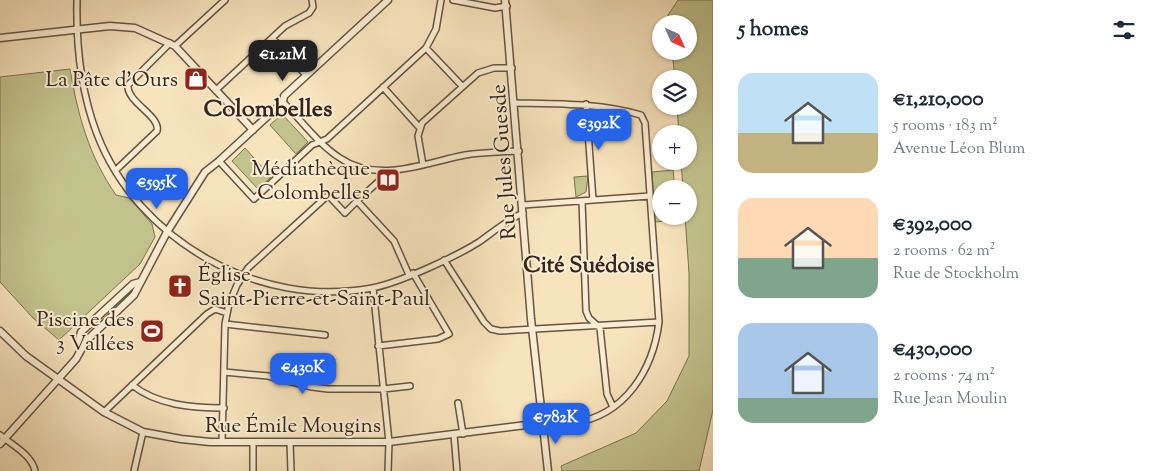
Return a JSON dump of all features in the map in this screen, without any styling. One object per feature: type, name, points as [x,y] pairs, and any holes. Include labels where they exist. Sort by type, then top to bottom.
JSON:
[{"type":"street","points":[[77,0],[77,29],[81,71],[97,134],[116,170],[140,205],[167,232],[199,254],[242,276],[262,283],[310,292],[373,288],[444,260],[477,243],[523,213]]},
{"type":"street","points":[[216,90],[285,26],[310,14],[313,7],[312,0]]},
{"type":"street","points":[[36,471],[34,464],[2,439],[76,359],[81,348],[79,339],[81,332],[133,284],[140,282],[167,232],[204,172],[219,161],[283,102],[284,96],[388,0]]},
{"type":"street","points":[[219,161],[254,199],[312,145],[321,142],[426,48],[436,29],[441,0]]},
{"type":"street","points":[[453,0],[495,8],[506,3]]},
{"type":"street","points":[[116,170],[157,131],[157,124],[127,88],[130,81],[164,49],[221,1]]},
{"type":"street","name":"Rue Jules Guesde","points":[[506,3],[532,328],[548,471]]},
{"type":"street","points":[[0,38],[110,26],[135,28],[172,44],[252,130]]},
{"type":"street","points":[[272,38],[306,75]]},
{"type":"street","points":[[426,48],[462,86]]},
{"type":"street","points":[[423,165],[418,136],[419,127],[478,73],[494,68],[512,68]]},
{"type":"street","points":[[383,87],[419,127]]},
{"type":"street","points":[[283,102],[321,142],[339,158],[356,167],[384,172],[468,155],[519,152]]},
{"type":"street","points":[[515,103],[586,104],[622,109],[641,115],[645,123],[659,322],[657,342],[646,371],[629,393],[613,407],[583,421],[549,426],[542,423]]},
{"type":"street","points":[[586,104],[593,200]]},
{"type":"street","points":[[222,442],[227,313],[242,276],[324,199],[329,196],[345,213],[379,181],[384,172]]},
{"type":"street","points":[[523,205],[650,196]]},
{"type":"street","points":[[582,201],[586,311],[594,324],[600,328],[607,394],[613,407]]},
{"type":"street","points":[[357,202],[394,241],[411,274],[449,334],[438,339],[378,346]]},
{"type":"street","points":[[444,260],[484,322],[491,329],[500,331],[594,324],[659,322]]},
{"type":"street","points":[[373,288],[389,442],[388,471]]},
{"type":"street","points":[[104,412],[207,314],[215,309],[227,313]]},
{"type":"street","points":[[226,324],[325,335]]},
{"type":"street","name":"Rue Émile Mougins","points":[[0,331],[26,356],[104,412],[143,432],[192,441],[389,442],[542,423]]},
{"type":"street","points":[[224,372],[268,376],[312,387],[382,389],[410,386]]},
{"type":"street","points":[[132,384],[147,395],[170,402],[191,407],[224,408]]},
{"type":"street","points":[[458,403],[463,434]]},
{"type":"street","points":[[134,471],[143,432]]},
{"type":"street","points":[[454,435],[457,471]]},
{"type":"street","points":[[253,442],[253,471]]},
{"type":"street","points":[[290,442],[291,471]]},
{"type":"green space","points":[[678,0],[713,0],[713,410],[699,471],[562,471],[561,466],[636,433],[667,401],[689,356],[689,273],[686,225],[697,225],[697,180],[682,180],[682,170],[697,170],[697,125],[678,125],[678,115],[697,115],[697,70],[674,70],[673,60],[698,60],[698,15],[668,15]]},
{"type":"green space","points":[[70,69],[81,119],[99,165],[116,195],[129,198],[152,224],[155,237],[140,264],[59,340],[33,318],[0,282],[0,77]]},
{"type":"green space","points":[[282,114],[308,142],[296,154],[270,125]]},
{"type":"green space","points":[[245,148],[271,177],[258,189],[232,161]]},
{"type":"green space","points":[[673,170],[674,180],[652,180],[652,172]]},
{"type":"green space","points":[[588,176],[586,192],[576,197],[574,177]]},
{"type":"place","name":"La Pâte d'Ours","points":[[196,79]]},
{"type":"place","name":"Médiathèque Colombelles","points":[[388,180]]},
{"type":"place","name":"Église Saint-Pierre-et-Saint-Paul","points":[[180,286]]},
{"type":"place","name":"Piscine des 3 Vallées","points":[[152,331]]},
{"type":"district","name":"Colombelles","points":[[268,108]]},
{"type":"district","name":"Cité Suédoise","points":[[589,264]]}]
